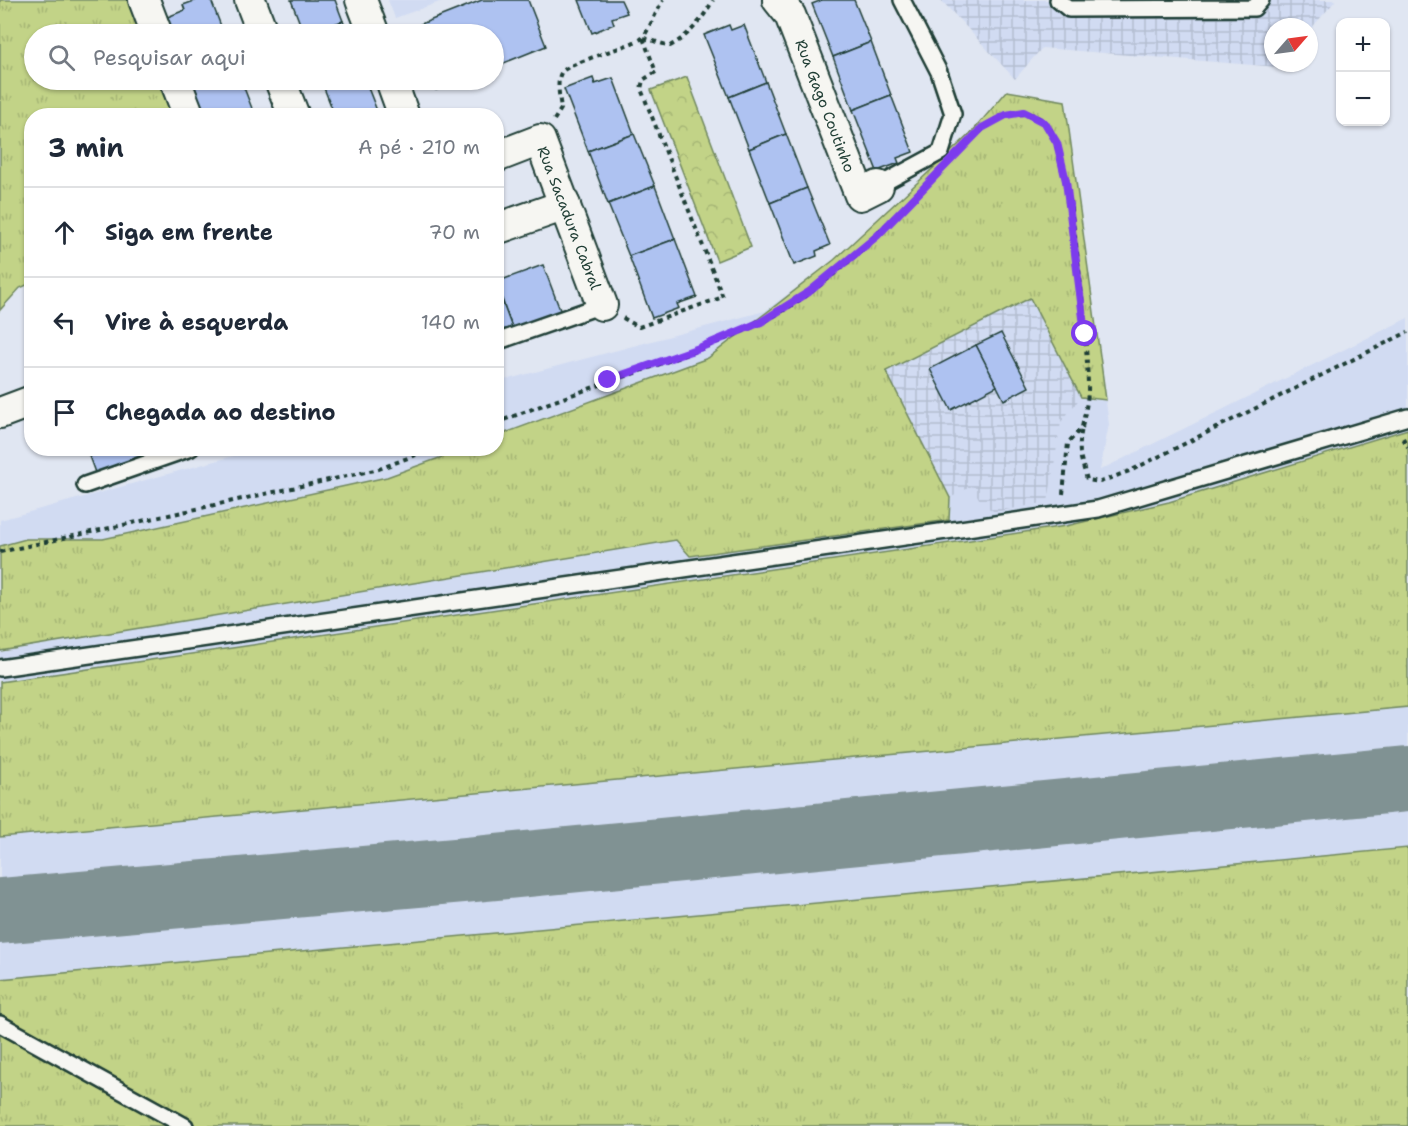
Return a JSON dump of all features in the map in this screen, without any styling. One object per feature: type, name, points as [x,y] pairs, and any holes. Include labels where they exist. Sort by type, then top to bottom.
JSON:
[{"type":"street","points":[[144,0],[153,24]]},
{"type":"street","points":[[250,0],[259,24]]},
{"type":"street","points":[[361,0],[370,24]]},
{"type":"street","name":"Rua Gago Coutinho","points":[[778,0],[790,15],[860,195],[878,186]]},
{"type":"street","points":[[179,90],[186,108]]},
{"type":"street","points":[[284,90],[291,108]]},
{"type":"street","points":[[395,90],[401,108]]},
{"type":"street","name":"Rua Sacadura Cabral","points":[[504,154],[540,140],[602,305]]},
{"type":"street","points":[[504,227],[565,205]]},
{"type":"street","points":[[0,413],[24,404]]},
{"type":"lane","points":[[878,186],[941,152],[953,114],[939,72],[902,0]]},
{"type":"lane","points":[[1058,0],[1069,9],[1254,8],[1261,0]]},
{"type":"lane","points":[[504,339],[602,305]]},
{"type":"lane","points":[[0,668],[1098,509],[1408,417]]},
{"type":"lane","points":[[85,485],[167,456]]},
{"type":"lane","points":[[0,1024],[185,1126]]},
{"type":"path","points":[[602,305],[639,327],[723,297],[641,90],[643,80],[656,72],[643,38],[663,0]]},
{"type":"path","points":[[540,140],[561,109],[559,81],[561,71],[569,65],[588,61],[643,38],[670,46],[702,20],[713,0]]},
{"type":"path","points":[[960,150],[982,128],[1006,115],[1024,112],[1045,123],[1057,143],[1066,181],[1085,334],[1088,389],[1080,453],[1087,480],[1100,482],[1132,470],[1408,332]]},
{"type":"path","points":[[504,420],[699,348],[761,322],[809,292],[868,243],[930,180]]},
{"type":"path","points":[[1061,515],[1068,443],[1083,426]]},
{"type":"path","points":[[0,552],[379,469],[413,456]]},
{"type":"shaded area","points":[[388,0],[445,0],[395,18]]},
{"type":"shaded area","points":[[941,0],[1336,0],[1318,21],[1318,18],[1264,18],[1264,66],[1042,48],[1015,79]]},
{"type":"shaded area","points":[[1007,91],[1065,101],[1109,424],[1100,470],[1408,318],[1408,1126],[0,1126],[0,520],[233,456],[504,456],[504,380],[765,311],[834,260],[972,132]]},
{"type":"shaded area","points":[[1030,298],[1081,397],[1061,422],[1048,502],[995,512],[982,504],[972,486],[950,498],[886,371]]},
{"type":"green space","points":[[0,0],[133,0],[143,24],[24,24],[24,90],[168,90],[175,108],[24,108],[24,286],[0,310]]},
{"type":"green space","points":[[687,77],[751,247],[717,261],[651,90]]},
{"type":"green space","points":[[1007,91],[1065,101],[1106,400],[1081,397],[1030,298],[886,371],[950,498],[949,520],[690,556],[676,540],[0,651],[0,546],[26,539],[103,539],[387,477],[445,456],[504,456],[504,433],[708,358],[834,260],[972,132]]},
{"type":"green space","points":[[1408,429],[1408,707],[0,837],[0,682],[1066,526],[1169,502]]},
{"type":"green space","points":[[1408,848],[1408,1126],[0,1126],[0,979]]},
{"type":"building","points":[[197,0],[211,0],[220,24],[167,24],[165,18],[185,10],[183,5]]},
{"type":"building","points":[[291,0],[335,0],[343,21],[334,24],[300,24]]},
{"type":"building","points":[[482,0],[528,0],[546,46],[504,63],[504,24],[421,24]]},
{"type":"building","points":[[579,0],[621,0],[627,13],[612,18],[614,24],[592,33]]},
{"type":"building","points":[[822,0],[854,0],[871,42],[833,57],[812,4]]},
{"type":"building","points":[[729,25],[731,30],[744,25],[766,82],[729,97],[704,35]]},
{"type":"building","points":[[871,42],[891,95],[853,110],[833,57]]},
{"type":"building","points":[[593,78],[595,84],[613,78],[634,134],[588,151],[564,89]]},
{"type":"building","points":[[766,82],[786,134],[749,149],[729,97]]},
{"type":"building","points":[[192,90],[245,90],[252,108],[198,108]]},
{"type":"building","points":[[325,90],[369,90],[376,108],[332,108]]},
{"type":"building","points":[[891,95],[913,152],[897,158],[899,163],[877,171],[853,110]]},
{"type":"building","points":[[634,134],[655,186],[608,204],[588,151]]},
{"type":"building","points":[[786,134],[807,188],[770,203],[749,149]]},
{"type":"building","points":[[655,186],[675,239],[629,256],[608,204]]},
{"type":"building","points":[[807,188],[830,245],[816,251],[817,256],[794,265],[770,203]]},
{"type":"building","points":[[675,239],[697,297],[677,304],[679,308],[652,318],[629,256]]},
{"type":"building","points":[[543,265],[562,315],[514,333],[504,305],[504,279]]},
{"type":"building","points":[[504,306],[514,333],[504,337]]},
{"type":"building","points":[[1001,333],[1029,387],[1004,400],[976,345]]},
{"type":"building","points":[[976,345],[997,386],[951,410],[930,369]]},
{"type":"building","points":[[89,456],[146,456],[147,458],[97,478]]},
{"type":"taxiway","points":[[0,911],[465,870],[1408,779]]},
{"type":"route","points":[[608,380],[699,348],[761,322],[809,292],[877,236],[982,128],[1006,115],[1024,112],[1045,123],[1057,143],[1066,181],[1085,334]]}]
